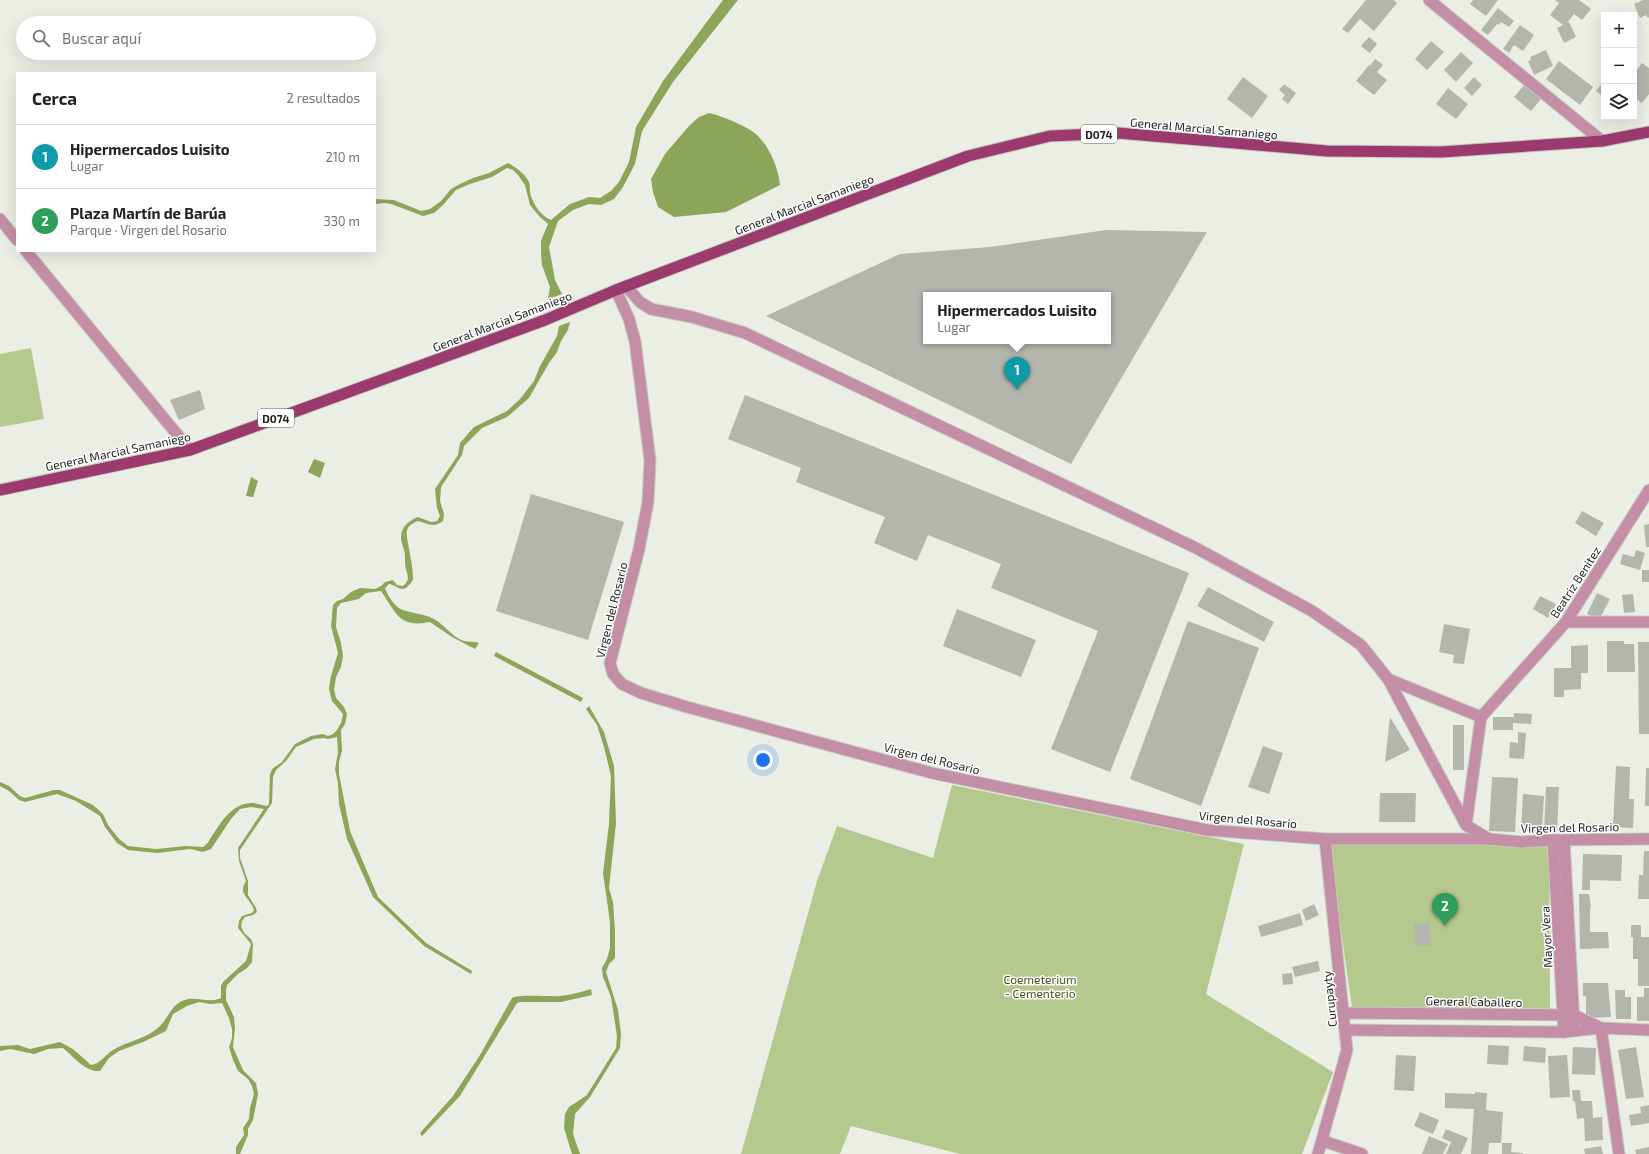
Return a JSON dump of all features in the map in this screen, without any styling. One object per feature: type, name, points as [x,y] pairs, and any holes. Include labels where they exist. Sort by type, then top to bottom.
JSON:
[{"type":"main road","name":"General Marcial Samaniego","points":[[0,490],[190,450],[545,320],[626,286],[968,156],[1050,136],[1118,133],[1327,152],[1441,152],[1602,141],[1649,132]]},
{"type":"street","points":[[1429,0],[1602,141]]},
{"type":"street","points":[[0,219],[16,239]]},
{"type":"street","points":[[27,252],[190,450]]},
{"type":"street","points":[[626,286],[640,302],[651,310],[692,316],[744,333],[1196,548],[1312,611],[1361,645],[1388,679],[1466,825],[1489,839]]},
{"type":"street","name":"Virgen del Rosario","points":[[616,290],[629,319],[635,341],[650,460],[648,502],[639,549],[610,663],[613,674],[622,684],[641,693],[686,707],[932,773],[1207,830],[1326,839],[1489,839],[1520,842],[1649,839]]},
{"type":"street","name":"Beatriz Benitez","points":[[1481,717],[1566,622],[1649,490]]},
{"type":"street","points":[[1566,622],[1649,622]]},
{"type":"street","points":[[1388,679],[1481,717],[1466,825]]},
{"type":"street","name":"Curupayty","points":[[1318,1154],[1323,1141],[1347,1050],[1326,839]]},
{"type":"street","name":"Mayor Vera","points":[[1559,840],[1569,1032]]},
{"type":"street","name":"General Caballero","points":[[1344,1013],[1568,1015],[1601,1028]]},
{"type":"street","points":[[1601,1028],[1619,1154]]},
{"type":"street","name":"General Caballero","points":[[1346,1030],[1569,1032],[1601,1028],[1649,1030]]},
{"type":"street","points":[[1323,1141],[1362,1154]]},
{"type":"green space","points":[[31,348],[44,419],[0,427],[0,354]]},
{"type":"green space","name":"Coemeterium - Cementerio","points":[[952,785],[1244,844],[1206,994],[1333,1072],[1302,1154],[960,1154],[851,1126],[840,1154],[741,1154],[817,881],[837,826],[933,858]]},
{"type":"green space","points":[[1328,841],[1549,846],[1550,1011],[1452,1012],[1352,1007]]},
{"type":"shaded area","points":[[723,0],[738,0],[673,82],[642,131],[635,164],[623,187],[614,199],[601,205],[589,204],[573,210],[558,221],[549,247],[555,280],[562,294],[548,299],[550,287],[542,265],[541,241],[548,224],[530,205],[525,185],[513,170],[507,168],[492,177],[456,190],[434,213],[423,216],[391,204],[376,204],[376,199],[394,200],[421,211],[430,209],[441,201],[451,189],[473,178],[489,173],[508,163],[519,170],[526,177],[534,203],[544,216],[551,220],[570,204],[589,197],[600,198],[611,191],[619,182],[629,162],[636,127],[663,81]]},
{"type":"shaded area","points":[[709,113],[748,128],[762,140],[773,158],[780,185],[726,212],[674,217],[658,207],[653,192],[651,179],[665,154],[689,126],[699,117]]},
{"type":"shaded area","points":[[570,322],[568,330],[561,341],[557,352],[529,398],[507,417],[482,428],[464,446],[462,455],[441,487],[440,501],[444,514],[443,521],[434,525],[418,521],[413,523],[408,529],[407,536],[413,580],[406,588],[403,589],[389,584],[385,588],[390,599],[399,608],[434,619],[442,624],[452,634],[464,641],[479,643],[475,649],[452,637],[430,622],[412,623],[405,621],[395,612],[381,591],[366,593],[359,599],[341,603],[337,608],[336,627],[343,656],[341,667],[336,677],[334,689],[336,698],[344,707],[347,714],[345,724],[341,730],[342,751],[339,762],[339,774],[350,831],[378,897],[426,943],[472,971],[471,974],[424,946],[373,897],[347,839],[339,804],[338,783],[335,769],[338,752],[337,737],[328,739],[314,739],[296,747],[286,761],[276,770],[273,777],[272,803],[240,850],[240,858],[248,881],[248,895],[257,912],[253,915],[245,917],[241,926],[244,933],[251,939],[253,944],[252,962],[227,985],[226,1000],[234,1017],[235,1028],[233,1047],[243,1070],[256,1083],[258,1094],[253,1120],[248,1129],[248,1135],[240,1154],[236,1154],[236,1147],[244,1135],[243,1128],[249,1119],[254,1094],[248,1079],[238,1071],[233,1060],[229,1047],[232,1038],[232,1029],[222,1003],[210,1004],[199,1002],[187,1006],[173,1014],[166,1031],[119,1051],[109,1058],[100,1071],[95,1071],[85,1067],[63,1048],[48,1049],[34,1054],[10,1049],[0,1051],[0,1046],[18,1045],[30,1049],[60,1042],[73,1049],[91,1065],[100,1061],[110,1052],[119,1047],[143,1037],[155,1030],[163,1023],[178,1003],[187,999],[216,1000],[221,998],[221,986],[223,982],[246,961],[251,944],[238,928],[239,921],[242,916],[252,913],[254,910],[243,890],[246,881],[239,861],[238,848],[264,809],[251,807],[240,809],[231,819],[211,849],[203,852],[190,849],[157,853],[128,850],[117,843],[105,827],[100,816],[76,801],[57,794],[25,802],[19,800],[9,791],[0,786],[0,782],[9,786],[20,796],[25,798],[54,790],[60,790],[93,805],[103,814],[108,825],[119,839],[128,846],[156,849],[186,846],[203,847],[225,817],[234,809],[252,803],[267,806],[269,804],[270,775],[272,769],[282,762],[295,744],[311,736],[323,734],[328,736],[333,734],[341,723],[343,714],[332,701],[329,689],[331,676],[338,653],[331,626],[333,605],[351,592],[360,588],[375,589],[385,582],[393,580],[397,585],[403,586],[405,584],[408,580],[408,576],[405,567],[405,552],[401,538],[402,530],[409,522],[418,517],[431,522],[437,521],[440,516],[437,508],[435,489],[458,455],[460,443],[474,427],[507,411],[520,399],[534,381],[540,366],[557,336],[559,326]]},
{"type":"shaded area","points":[[314,459],[325,463],[320,478],[308,472]]},
{"type":"shaded area","points":[[251,477],[258,481],[253,497],[246,496]]},
{"type":"shaded area","points":[[496,652],[583,698],[581,702],[494,656]]},
{"type":"shaded area","points":[[589,706],[604,732],[614,766],[616,823],[609,888],[613,902],[615,958],[609,964],[606,972],[618,1010],[621,1034],[620,1048],[590,1097],[575,1114],[573,1134],[580,1154],[572,1154],[564,1128],[565,1114],[569,1107],[587,1095],[616,1048],[617,1036],[611,997],[603,977],[602,968],[607,959],[610,948],[610,922],[603,873],[609,824],[611,776],[597,725],[586,709]]},
{"type":"shaded area","points":[[591,989],[592,995],[561,1002],[517,1003],[460,1096],[422,1136],[420,1133],[453,1096],[480,1055],[512,998],[528,996],[560,996]]},
{"type":"building","points":[[1366,0],[1394,0],[1397,3],[1374,31],[1360,19],[1348,33],[1342,29]]},
{"type":"building","points":[[1473,0],[1498,0],[1486,16],[1470,4]]},
{"type":"building","points":[[1555,0],[1579,0],[1591,9],[1582,20],[1574,14],[1567,23],[1569,22],[1576,37],[1564,43],[1557,28],[1563,25],[1550,15],[1559,3]]},
{"type":"building","points":[[1643,0],[1649,0],[1648,18],[1646,15],[1640,18],[1634,4]]},
{"type":"building","points":[[1498,8],[1514,21],[1509,27],[1501,22],[1499,25],[1497,24],[1488,35],[1481,30]]},
{"type":"building","points":[[1520,25],[1534,35],[1523,51],[1514,45],[1509,53],[1503,49]]},
{"type":"building","points":[[1369,37],[1377,44],[1370,53],[1361,46]]},
{"type":"building","points":[[1431,41],[1444,52],[1427,70],[1415,59]]},
{"type":"building","points":[[1546,50],[1553,66],[1534,75],[1528,61],[1531,60],[1530,57]]},
{"type":"building","points":[[1461,52],[1473,63],[1456,82],[1444,70]]},
{"type":"building","points":[[1375,59],[1383,65],[1377,72],[1387,80],[1374,95],[1356,81]]},
{"type":"building","points":[[1559,61],[1593,87],[1580,105],[1546,79]]},
{"type":"building","points":[[1642,63],[1649,68],[1649,94],[1642,103],[1637,99],[1637,70]]},
{"type":"building","points":[[1243,77],[1268,96],[1252,118],[1227,99]]},
{"type":"building","points":[[1474,77],[1482,85],[1472,96],[1464,88]]},
{"type":"building","points":[[1284,84],[1296,93],[1288,104],[1282,99],[1285,95],[1279,90]]},
{"type":"building","points":[[1525,84],[1542,98],[1531,111],[1514,97]]},
{"type":"building","points":[[1601,84],[1601,95],[1596,91]]},
{"type":"building","points":[[1448,88],[1468,104],[1456,119],[1436,104]]},
{"type":"building","points":[[1106,230],[1207,232],[1071,464],[766,316],[900,254],[990,247]]},
{"type":"building","points":[[200,390],[205,409],[179,420],[170,400]]},
{"type":"building","points":[[745,395],[1189,573],[1110,772],[1051,749],[1098,631],[991,588],[1001,564],[928,535],[917,561],[874,543],[885,517],[796,482],[801,468],[728,439]]},
{"type":"building","points":[[531,494],[624,522],[588,640],[496,611]]},
{"type":"building","points":[[1582,511],[1604,523],[1596,536],[1575,523]]},
{"type":"building","points":[[1649,524],[1649,547],[1646,547],[1644,525]]},
{"type":"building","points":[[1636,550],[1645,553],[1640,570],[1620,564],[1623,554],[1634,557]]},
{"type":"building","points":[[1642,570],[1649,570],[1649,582],[1642,582]]},
{"type":"building","points":[[1208,587],[1274,622],[1264,642],[1197,606]]},
{"type":"building","points":[[1597,593],[1610,599],[1599,620],[1587,614]]},
{"type":"building","points":[[1633,594],[1635,612],[1624,613],[1622,595]]},
{"type":"building","points":[[1540,596],[1556,604],[1548,618],[1533,609]]},
{"type":"building","points":[[957,609],[1036,640],[1021,677],[943,646]]},
{"type":"building","points":[[1188,621],[1259,648],[1201,806],[1130,779]]},
{"type":"building","points":[[1444,624],[1470,629],[1464,664],[1453,663],[1454,655],[1439,652]]},
{"type":"building","points":[[1607,641],[1624,641],[1624,644],[1634,644],[1635,672],[1607,672]]},
{"type":"building","points":[[1638,642],[1649,642],[1649,734],[1639,734]]},
{"type":"building","points":[[1588,645],[1588,673],[1581,673],[1581,689],[1564,690],[1564,697],[1554,697],[1554,668],[1571,668],[1571,646]]},
{"type":"building","points":[[1514,713],[1532,714],[1531,724],[1513,723],[1513,730],[1493,730],[1493,717],[1514,717]]},
{"type":"building","points":[[1390,717],[1410,750],[1385,762]]},
{"type":"building","points":[[1453,725],[1464,725],[1464,770],[1453,770]]},
{"type":"building","points":[[1518,732],[1526,733],[1524,759],[1509,758],[1510,742],[1518,743]]},
{"type":"building","points":[[1263,746],[1283,753],[1269,794],[1248,787]]},
{"type":"building","points":[[1616,766],[1630,767],[1629,799],[1634,799],[1633,828],[1613,827]]},
{"type":"building","points":[[1646,768],[1649,768],[1649,806],[1645,806]]},
{"type":"building","points":[[1492,777],[1518,778],[1515,832],[1489,831]]},
{"type":"building","points":[[1546,787],[1559,787],[1557,832],[1544,831]]},
{"type":"building","points":[[1380,793],[1416,793],[1415,822],[1379,822]]},
{"type":"building","points":[[1523,794],[1544,796],[1542,832],[1521,831]]},
{"type":"building","points":[[1644,851],[1649,851],[1649,899],[1638,899],[1639,875],[1643,875]]},
{"type":"building","points":[[1583,854],[1622,855],[1621,881],[1590,880],[1590,890],[1582,890]]},
{"type":"building","points":[[1579,894],[1589,894],[1591,907],[1590,932],[1608,932],[1609,948],[1580,949]]},
{"type":"building","points":[[1314,904],[1319,915],[1306,921],[1302,910]]},
{"type":"building","points":[[1300,913],[1303,925],[1261,937],[1258,926]]},
{"type":"building","points":[[1429,923],[1431,945],[1416,946],[1414,924]]},
{"type":"building","points":[[1631,925],[1641,925],[1641,937],[1649,937],[1649,986],[1638,986],[1638,959],[1633,959],[1633,937],[1631,937]]},
{"type":"building","points":[[1318,961],[1320,971],[1295,977],[1292,967]]},
{"type":"building","points":[[1292,973],[1293,984],[1283,985],[1282,974]]},
{"type":"building","points":[[1583,983],[1608,983],[1611,1017],[1586,1018],[1586,996],[1583,996]]},
{"type":"building","points":[[1644,988],[1649,988],[1649,1021],[1637,1021],[1637,997],[1644,997]]},
{"type":"building","points":[[1615,990],[1625,990],[1625,997],[1631,997],[1631,1019],[1616,1019]]},
{"type":"building","points":[[1488,1045],[1509,1046],[1508,1065],[1487,1064]]},
{"type":"building","points":[[1524,1046],[1546,1048],[1545,1063],[1523,1061]]},
{"type":"building","points":[[1573,1047],[1596,1048],[1595,1075],[1572,1074]]},
{"type":"building","points":[[1636,1047],[1644,1097],[1626,1099],[1618,1050]]},
{"type":"building","points":[[1396,1055],[1416,1056],[1414,1091],[1394,1090]]},
{"type":"building","points":[[1567,1055],[1570,1097],[1550,1098],[1548,1056]]},
{"type":"building","points":[[1572,1090],[1580,1090],[1581,1101],[1592,1101],[1593,1118],[1602,1117],[1603,1140],[1585,1141],[1584,1118],[1577,1119]]},
{"type":"building","points":[[1475,1092],[1487,1093],[1486,1110],[1503,1112],[1501,1143],[1489,1143],[1488,1154],[1471,1154],[1474,1109],[1445,1108],[1445,1093],[1475,1094]]},
{"type":"building","points":[[1649,1105],[1649,1123],[1631,1126],[1629,1115],[1641,1113],[1640,1107]]},
{"type":"building","points":[[1420,1112],[1439,1120],[1433,1134],[1414,1126]]},
{"type":"building","points":[[1446,1129],[1468,1138],[1461,1154],[1446,1154],[1451,1142],[1442,1138]]},
{"type":"building","points":[[1429,1136],[1448,1144],[1443,1154],[1422,1154]]},
{"type":"building","points":[[1502,1143],[1512,1143],[1511,1152],[1523,1154],[1502,1154]]},
{"type":"building","points":[[1601,1146],[1603,1154],[1585,1154],[1584,1149]]},
{"type":"building","points":[[1649,1147],[1649,1154],[1636,1154],[1635,1150]]},
{"type":"place","name":"Hipermercados Luisito","points":[[1017,390]]},
{"type":"place","name":"Plaza Martín de Barúa","points":[[1445,926]]}]
